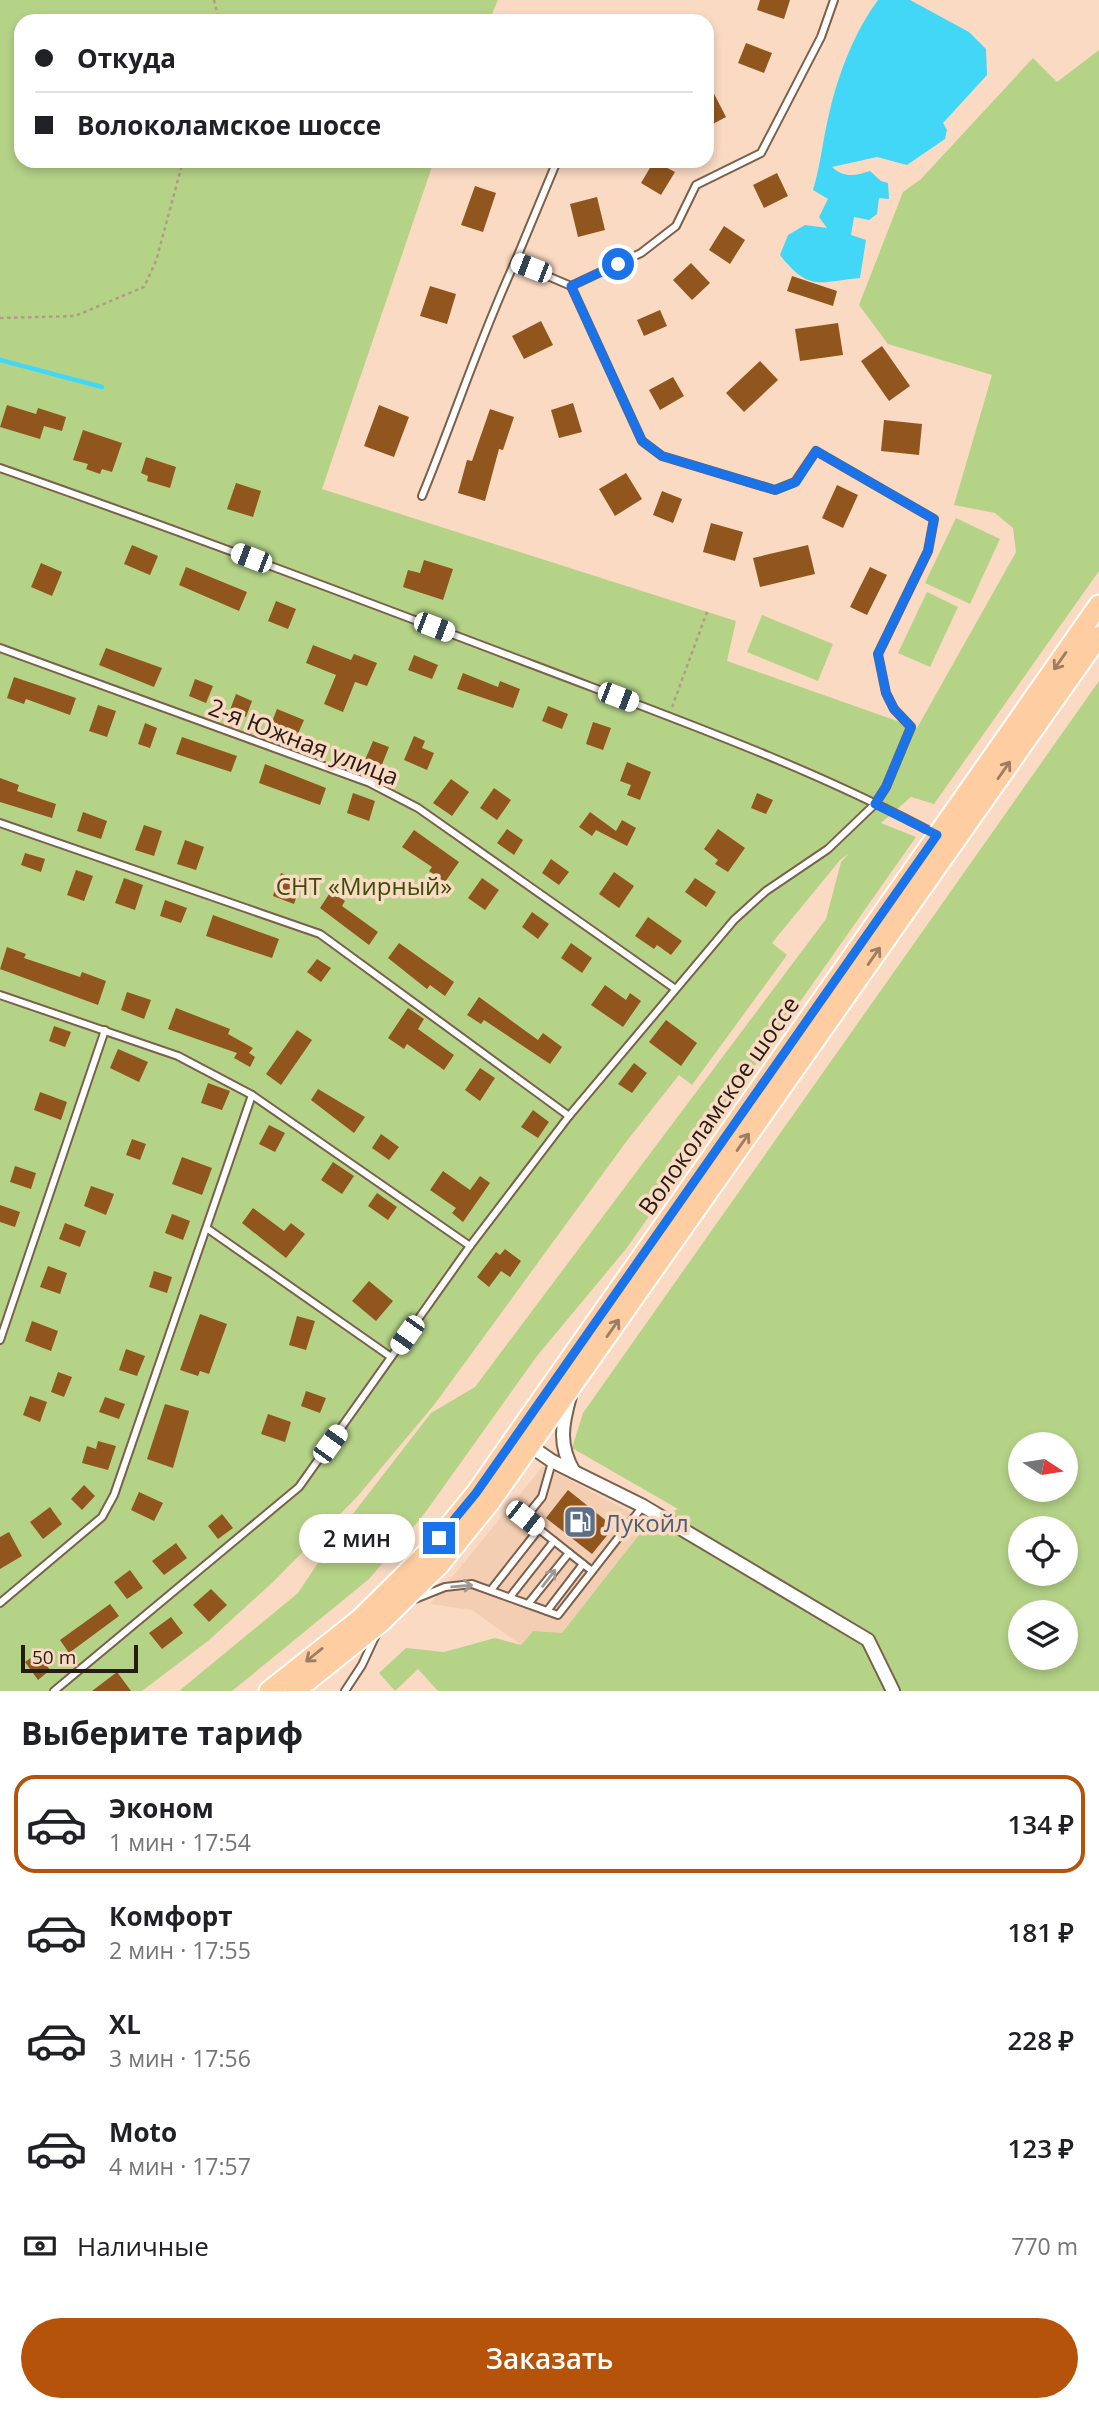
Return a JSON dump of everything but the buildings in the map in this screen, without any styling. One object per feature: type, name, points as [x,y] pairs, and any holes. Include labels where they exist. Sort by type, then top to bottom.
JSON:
[{"type":"main road","name":"Волоколамское шоссе","points":[[371,1624],[476,1493],[574,1384],[944,840],[1099,605]]},
{"type":"main road","name":"Волоколамское шоссе","points":[[371,1624],[398,1605],[439,1565],[944,840],[1099,636]]},
{"type":"main road","points":[[269,1691],[371,1624]]},
{"type":"main road","points":[[295,1691],[371,1624]]},
{"type":"street","points":[[574,1384],[561,1439],[564,1455],[574,1472]]},
{"type":"street","points":[[523,1441],[552,1461],[643,1506],[868,1640],[893,1691]]},
{"type":"lane","points":[[571,286],[641,253],[676,226],[696,185],[761,153],[821,37],[834,0]]},
{"type":"lane","points":[[422,496],[469,381],[491,315],[554,168]]},
{"type":"lane","points":[[54,1691],[299,1487],[470,1246],[569,1116],[674,988],[734,920],[766,891],[828,849],[875,804],[886,787],[911,727],[894,709],[886,693],[878,654],[928,551],[934,519],[816,451],[796,482],[775,490],[662,456],[642,441],[571,286],[515,262]]},
{"type":"lane","points":[[0,468],[173,528],[670,717],[875,804],[944,840]]},
{"type":"lane","name":"2-я Южная улица","points":[[0,648],[370,783],[418,808],[674,988]]},
{"type":"lane","points":[[0,823],[320,934],[569,1116]]},
{"type":"lane","points":[[0,995],[178,1056],[252,1095],[470,1246]]},
{"type":"lane","points":[[0,1340],[105,1030]]},
{"type":"lane","points":[[0,1603],[102,1517],[114,1495],[208,1229],[252,1095]]},
{"type":"lane","points":[[208,1229],[391,1357]]},
{"type":"lane","points":[[552,1461],[542,1497],[525,1518],[592,1571]]},
{"type":"lane","points":[[398,1605],[445,1587],[472,1584],[558,1615],[643,1506]]},
{"type":"lane","points":[[491,1590],[539,1529]]},
{"type":"lane","points":[[510,1597],[554,1541]]},
{"type":"lane","points":[[528,1604],[569,1553]]},
{"type":"lane","points":[[547,1611],[583,1564]]},
{"type":"lane","points":[[345,1691],[362,1665],[371,1624]]},
{"type":"path","points":[[0,318],[75,316],[144,287],[156,261],[181,168]]},
{"type":"path","points":[[670,717],[707,612]]},
{"type":"shaded area","points":[[543,1466],[649,1522],[562,1634],[533,1631],[521,1645],[472,1610],[430,1604]]},
{"type":"green space","name":"СНТ «Мирный»","points":[[0,0],[498,0],[492,14],[14,14],[14,168],[432,168],[322,489],[736,621],[727,661],[917,728],[1016,552],[1013,528],[995,513],[954,505],[992,375],[888,344],[859,305],[903,192],[921,179],[1033,58],[1057,82],[1099,50],[1099,571],[934,804],[911,797],[881,823],[916,837],[626,1249],[537,1356],[422,1517],[369,1579],[232,1691],[179,1691],[298,1593],[335,1537],[431,1413],[475,1387],[826,919],[841,862],[849,853],[840,860],[772,943],[787,955],[692,1085],[679,1075],[626,1142],[434,1405],[357,1497],[272,1583],[208,1641],[142,1691],[0,1691]]},
{"type":"green space","points":[[956,518],[1000,539],[970,604],[925,583]]},
{"type":"green space","points":[[927,592],[958,607],[930,667],[898,653]]},
{"type":"green space","points":[[762,615],[833,644],[818,681],[747,652]]},
{"type":"green space","points":[[1099,681],[1099,1691],[438,1691],[418,1669],[395,1691],[379,1673],[406,1648],[444,1652],[495,1638],[521,1645],[533,1631],[562,1633],[649,1522],[678,1509],[572,1448],[583,1413]]},
{"type":"water","points":[[878,0],[910,0],[969,32],[986,49],[987,75],[943,123],[947,130],[945,139],[907,165],[877,157],[832,167],[850,175],[870,171],[881,181],[888,183],[889,199],[879,198],[877,214],[869,220],[854,217],[851,235],[866,240],[860,278],[824,282],[807,280],[780,255],[788,235],[805,225],[827,228],[819,217],[828,199],[813,190],[828,120],[849,52]]},
{"type":"waterway","points":[[0,360],[102,387]]},
{"type":"place","name":"Лукойл","points":[[580,1522]]},
{"type":"route","points":[[439,1538],[476,1493],[937,835],[875,804],[886,787],[911,727],[894,709],[886,693],[878,654],[928,551],[934,519],[816,451],[796,482],[775,490],[662,456],[642,441],[571,286],[618,264]]}]
